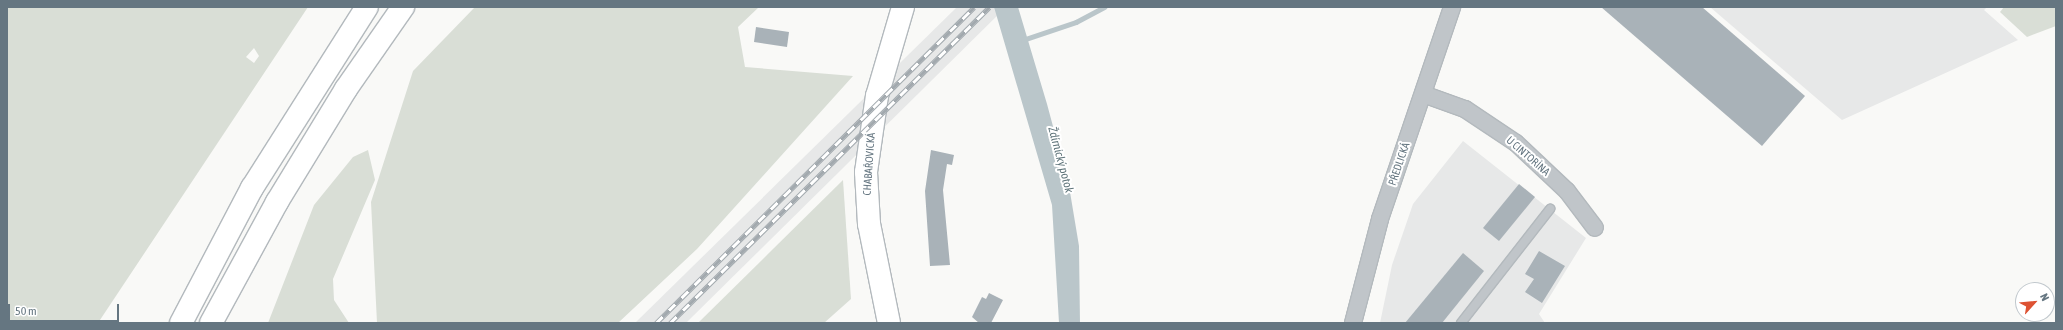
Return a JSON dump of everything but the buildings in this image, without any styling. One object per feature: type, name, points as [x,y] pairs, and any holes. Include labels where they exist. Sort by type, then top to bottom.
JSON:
[{"type":"main road","points":[[180,323],[252,188],[367,7]]},
{"type":"main road","points":[[212,323],[277,202],[342,95],[403,7]]},
{"type":"main road","name":"CHABAŘOVICKÁ","points":[[889,323],[869,224],[866,172],[877,96],[903,7]]},
{"type":"street","name":"PŘEDLICKÁ","points":[[1353,323],[1380,219],[1452,7]]},
{"type":"street","name":"U CINTORÍNA","points":[[1423,94],[1464,109],[1516,143],[1567,191],[1595,228]]},
{"type":"lane","points":[[1461,323],[1550,209]]},
{"type":"shaded area","points":[[7,7],[308,7],[98,323],[7,323]],"holes":[[[254,48],[259,56],[254,63],[246,57]]]},
{"type":"shaded area","points":[[475,7],[759,7],[738,27],[745,67],[853,76],[697,249],[618,323],[377,323],[371,202],[413,71]]},
{"type":"shaded area","points":[[957,7],[1006,7],[686,323],[635,323]]},
{"type":"shaded area","points":[[1710,7],[1987,7],[1984,10],[2018,40],[1842,120]]},
{"type":"shaded area","points":[[2004,7],[2056,7],[2056,26],[2027,37],[2000,12]]},
{"type":"shaded area","points":[[1463,141],[1586,238],[1539,314],[1545,323],[1380,323],[1392,265],[1413,204]]},
{"type":"shaded area","points":[[368,150],[375,180],[333,279],[334,300],[349,323],[268,323],[314,205],[353,157]]},
{"type":"shaded area","points":[[843,180],[851,299],[824,323],[698,323]]},
{"type":"water","name":"Ždírnický potok","points":[[994,7],[1018,7],[1047,104],[1069,186],[1079,246],[1080,323],[1059,323],[1052,205]]},
{"type":"waterway","points":[[1023,40],[1076,22],[1104,7]]},
{"type":"railway","points":[[656,323],[974,7]]},
{"type":"railway","points":[[670,323],[989,7]]}]
